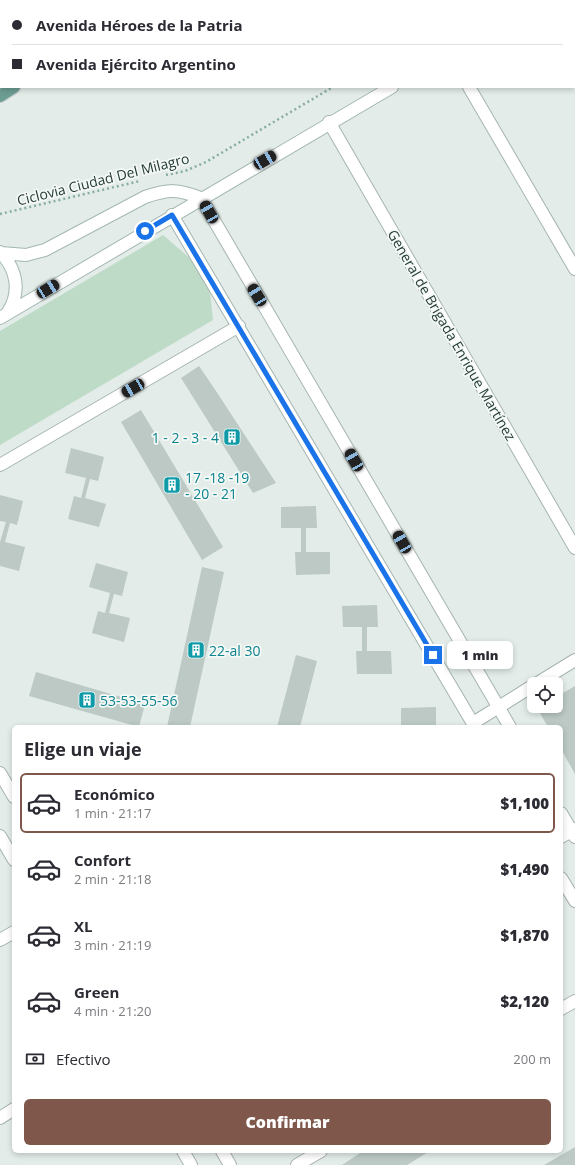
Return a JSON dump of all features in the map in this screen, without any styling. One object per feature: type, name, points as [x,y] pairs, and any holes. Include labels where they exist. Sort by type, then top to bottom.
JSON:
[{"type":"main road","points":[[0,96],[12,88]]},
{"type":"street","points":[[4,316],[329,122],[390,88]]},
{"type":"street","points":[[470,88],[575,268]]},
{"type":"street","name":"General de Brigada Enrique Martínez","points":[[329,122],[575,548]]},
{"type":"street","points":[[0,253],[26,255],[46,250],[145,197],[160,192],[181,190],[201,198],[509,725]]},
{"type":"street","points":[[172,215],[474,725],[527,690]]},
{"type":"street","points":[[0,253],[11,266],[16,281],[15,301],[4,316]]},
{"type":"street","points":[[0,465],[239,326]]},
{"type":"street","points":[[548,677],[575,660]]},
{"type":"street","points":[[0,773],[12,794]]},
{"type":"street","points":[[563,817],[571,833]]},
{"type":"street","points":[[0,836],[12,857]]},
{"type":"street","points":[[563,881],[575,901]]},
{"type":"street","points":[[0,940],[12,933]]},
{"type":"street","points":[[563,1008],[575,1001]]},
{"type":"street","points":[[0,1118],[12,1110]]},
{"type":"street","points":[[184,1153],[191,1165]]},
{"type":"street","points":[[223,1153],[230,1165]]},
{"type":"street","points":[[297,1165],[318,1153]]},
{"type":"path","name":"Ciclovia Ciudad Del Milagro","points":[[162,176],[185,171],[206,162],[331,88]]},
{"type":"path","name":"Ciclovia Ciudad Del Milagro","points":[[0,214],[147,180]]},
{"type":"green space","points":[[163,235],[208,274],[213,320],[0,445],[0,331]]},
{"type":"building","name":"1 - 2 - 3 - 4","points":[[199,366],[276,483],[253,493],[181,378]]},
{"type":"building","name":"17 -18 -19 - 20 - 21","points":[[141,410],[223,547],[202,560],[121,422]]},
{"type":"building","points":[[71,448],[104,457],[98,481],[90,479],[85,498],[106,504],[99,527],[68,519],[74,496],[81,498],[86,478],[65,473]]},
{"type":"building","points":[[0,495],[23,501],[17,525],[10,523],[5,542],[25,547],[19,571],[0,566],[0,542],[6,522],[0,521]]},
{"type":"building","points":[[316,506],[317,528],[306,528],[306,552],[330,552],[330,574],[296,575],[295,552],[301,552],[301,528],[281,528],[281,507]]},
{"type":"building","points":[[96,563],[128,572],[122,596],[114,594],[109,613],[130,618],[124,642],[92,633],[98,611],[105,613],[110,593],[89,587]]},
{"type":"building","name":"22-al 30","points":[[202,567],[224,572],[190,725],[167,725]]},
{"type":"building","points":[[377,605],[378,627],[367,627],[367,651],[391,651],[392,674],[357,674],[356,651],[362,651],[362,627],[343,627],[342,606]]},
{"type":"building","points":[[296,655],[317,661],[301,725],[278,725]]},
{"type":"building","name":"53-53-55-56","points":[[36,672],[145,704],[140,725],[132,725],[29,696]]},
{"type":"building","points":[[575,686],[575,774],[563,753],[563,725],[547,725],[540,713],[563,713],[563,693]]},
{"type":"building","points":[[436,707],[436,725],[401,725],[401,708]]},
{"type":"building","points":[[575,1147],[575,1165],[544,1165]]},
{"type":"building","points":[[360,1153],[427,1153],[407,1165],[342,1165]]},
{"type":"place","name":"1 - 2 - 3 - 4","points":[[232,437]]},
{"type":"place","name":"17 -18 -19 - 20 - 21","points":[[172,485]]},
{"type":"place","name":"22-al 30","points":[[196,650]]},
{"type":"place","name":"53-53-55-56","points":[[87,700]]},
{"type":"route","points":[[145,231],[172,215],[433,655]]}]
